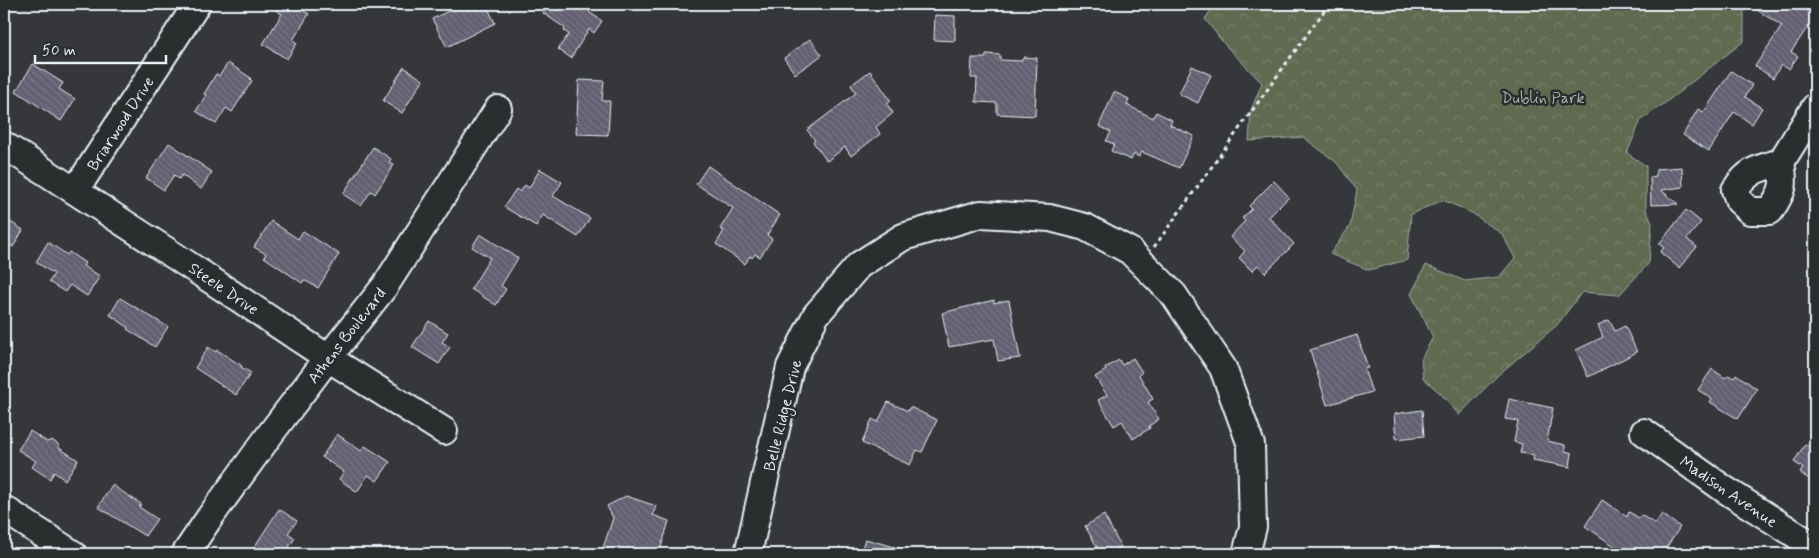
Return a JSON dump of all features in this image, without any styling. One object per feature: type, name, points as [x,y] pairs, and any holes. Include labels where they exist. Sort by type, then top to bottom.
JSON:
[{"type":"street","name":"Briarwood Drive","points":[[75,191],[197,4]]},
{"type":"street","points":[[1781,162],[1815,107]]},
{"type":"street","name":"Athens Boulevard","points":[[186,554],[210,517],[384,286],[498,109]]},
{"type":"street","name":"Steele Drive","points":[[4,145],[444,432]]},
{"type":"street","name":"Belle Ridge Drive","points":[[748,554],[790,367],[816,315],[859,265],[903,237],[981,214],[1050,218],[1085,227],[1130,251],[1174,295],[1223,368],[1252,445],[1254,527],[1246,554]]},
{"type":"street","name":"Madison Avenue","points":[[1644,432],[1724,489],[1815,548]]},
{"type":"street","points":[[4,509],[73,554]]},
{"type":"path","points":[[1152,250],[1329,4]]},
{"type":"green space","name":"Dublin Park","points":[[1215,4],[1744,4],[1744,41],[1641,120],[1627,153],[1646,166],[1646,210],[1652,223],[1649,263],[1619,295],[1582,292],[1557,325],[1498,375],[1459,415],[1441,394],[1423,378],[1421,359],[1433,337],[1411,294],[1426,265],[1465,281],[1499,277],[1515,258],[1502,234],[1472,213],[1443,200],[1411,214],[1407,260],[1369,270],[1330,254],[1350,226],[1357,190],[1336,162],[1303,137],[1249,141],[1251,110],[1262,83],[1225,45],[1205,19]]},
{"type":"building","points":[[266,4],[293,4],[309,14],[293,40],[297,43],[287,59],[263,44],[282,14]]},
{"type":"building","points":[[463,4],[466,9],[477,4],[486,4],[495,23],[447,47],[432,19]]},
{"type":"building","points":[[549,4],[595,4],[589,12],[602,21],[594,33],[589,29],[571,58],[558,49],[569,34],[564,31],[565,28],[543,13]]},
{"type":"building","points":[[1748,4],[1797,4],[1815,16],[1791,52],[1798,56],[1789,69],[1781,65],[1773,78],[1755,66],[1782,26]]},
{"type":"building","points":[[935,15],[955,16],[955,41],[934,40]]},
{"type":"building","points":[[810,39],[822,55],[795,74],[784,58]]},
{"type":"building","points":[[986,54],[1000,55],[1000,60],[1021,61],[1024,57],[1037,58],[1035,116],[997,114],[997,103],[976,102],[977,78],[971,78],[972,58],[986,58]]},
{"type":"building","points":[[228,63],[251,78],[252,81],[232,112],[226,108],[216,124],[196,111],[216,74],[219,76]]},
{"type":"building","points":[[33,64],[63,83],[59,89],[75,99],[61,121],[16,91]]},
{"type":"building","points":[[1192,66],[1211,75],[1198,103],[1179,94]]},
{"type":"building","points":[[404,67],[423,80],[402,113],[383,101]]},
{"type":"building","points":[[870,71],[891,101],[887,104],[893,113],[876,127],[880,134],[851,156],[845,147],[827,161],[807,130],[856,93],[851,85]]},
{"type":"building","points":[[1731,71],[1752,85],[1745,97],[1762,108],[1752,124],[1734,112],[1709,151],[1683,135],[1698,109],[1704,112]]},
{"type":"building","points":[[579,80],[604,81],[602,101],[610,101],[608,135],[576,134]]},
{"type":"building","points":[[1114,92],[1129,99],[1127,105],[1153,118],[1156,112],[1172,120],[1170,125],[1194,136],[1179,168],[1142,152],[1139,157],[1134,154],[1131,160],[1111,151],[1114,144],[1106,141],[1111,132],[1099,126]]},
{"type":"building","points":[[169,143],[212,172],[201,189],[182,175],[179,179],[174,175],[164,190],[146,178]]},
{"type":"building","points":[[373,147],[391,159],[389,162],[394,165],[375,194],[371,191],[361,206],[343,194]]},
{"type":"building","points":[[708,166],[780,215],[767,235],[772,239],[760,257],[755,254],[752,258],[750,256],[745,264],[716,244],[724,231],[720,229],[733,208],[696,184]]},
{"type":"building","points":[[1682,167],[1683,187],[1661,190],[1678,204],[1651,205],[1650,177],[1656,176],[1656,169]]},
{"type":"building","points":[[540,169],[562,182],[553,196],[590,218],[578,237],[543,215],[536,226],[504,207],[516,189],[520,192],[525,185],[529,188]]},
{"type":"building","points":[[1274,181],[1289,197],[1269,217],[1294,244],[1265,273],[1258,265],[1252,271],[1239,258],[1245,251],[1230,237],[1245,221],[1242,218],[1252,209],[1249,206]]},
{"type":"building","points":[[1686,210],[1701,222],[1687,239],[1697,247],[1679,268],[1660,252],[1664,248],[1659,244]]},
{"type":"building","points":[[4,218],[23,230],[13,247],[4,241]]},
{"type":"building","points":[[271,221],[298,239],[303,231],[339,254],[318,288],[304,280],[302,283],[264,257],[266,254],[254,247]]},
{"type":"building","points":[[480,234],[518,258],[501,286],[506,289],[496,305],[471,289],[490,258],[472,247]]},
{"type":"building","points":[[48,242],[67,255],[69,252],[85,263],[83,266],[100,276],[87,296],[70,285],[65,292],[49,282],[54,274],[36,262]]},
{"type":"building","points":[[120,298],[168,327],[155,347],[127,329],[128,327],[110,315]]},
{"type":"building","points":[[994,300],[994,303],[1009,300],[1020,358],[998,361],[994,339],[949,347],[942,313]]},
{"type":"building","points":[[1609,320],[1615,331],[1625,326],[1637,352],[1588,377],[1576,350],[1603,337],[1598,325]]},
{"type":"building","points":[[429,321],[448,333],[442,342],[450,347],[439,364],[412,347]]},
{"type":"building","points":[[1357,335],[1368,368],[1364,369],[1372,392],[1327,405],[1310,350]]},
{"type":"building","points":[[208,347],[216,352],[217,350],[251,373],[236,395],[195,368]]},
{"type":"building","points":[[1133,358],[1142,372],[1139,375],[1153,399],[1148,402],[1159,419],[1149,426],[1150,428],[1133,439],[1122,421],[1114,426],[1098,400],[1107,395],[1095,377],[1106,370],[1105,368],[1119,360],[1122,365]]},
{"type":"building","points":[[1712,369],[1725,378],[1728,375],[1734,378],[1736,374],[1757,389],[1738,419],[1710,402],[1712,399],[1698,390]]},
{"type":"building","points":[[1509,399],[1553,408],[1547,441],[1565,445],[1565,451],[1572,453],[1570,467],[1533,460],[1534,455],[1520,453],[1522,444],[1514,442],[1518,421],[1505,419]]},
{"type":"building","points":[[888,402],[908,411],[910,407],[937,420],[922,452],[917,450],[910,465],[862,443],[872,419],[878,422]]},
{"type":"building","points":[[1422,410],[1424,436],[1396,439],[1394,414]]},
{"type":"building","points":[[30,431],[47,442],[52,440],[59,445],[59,448],[78,460],[65,480],[54,472],[50,479],[32,467],[36,461],[18,450]]},
{"type":"building","points":[[337,434],[361,451],[365,446],[390,462],[377,481],[368,475],[357,492],[339,479],[344,472],[322,457]]},
{"type":"building","points":[[1805,444],[1814,450],[1815,448],[1815,483],[1800,473],[1803,468],[1794,462]]},
{"type":"building","points":[[112,485],[141,504],[139,507],[157,519],[145,536],[98,507]]},
{"type":"building","points":[[626,496],[656,506],[653,515],[669,521],[659,554],[601,554],[613,518],[607,506]]},
{"type":"building","points":[[1602,500],[1627,517],[1629,512],[1639,518],[1641,515],[1655,524],[1662,514],[1680,527],[1662,554],[1626,554],[1585,526]]},
{"type":"building","points":[[279,509],[297,521],[288,533],[295,538],[284,554],[261,554],[253,549]]},
{"type":"building","points":[[1104,515],[1121,547],[1116,549],[1119,554],[1101,554],[1085,526]]},
{"type":"building","points":[[865,539],[906,550],[906,554],[860,554]]}]
